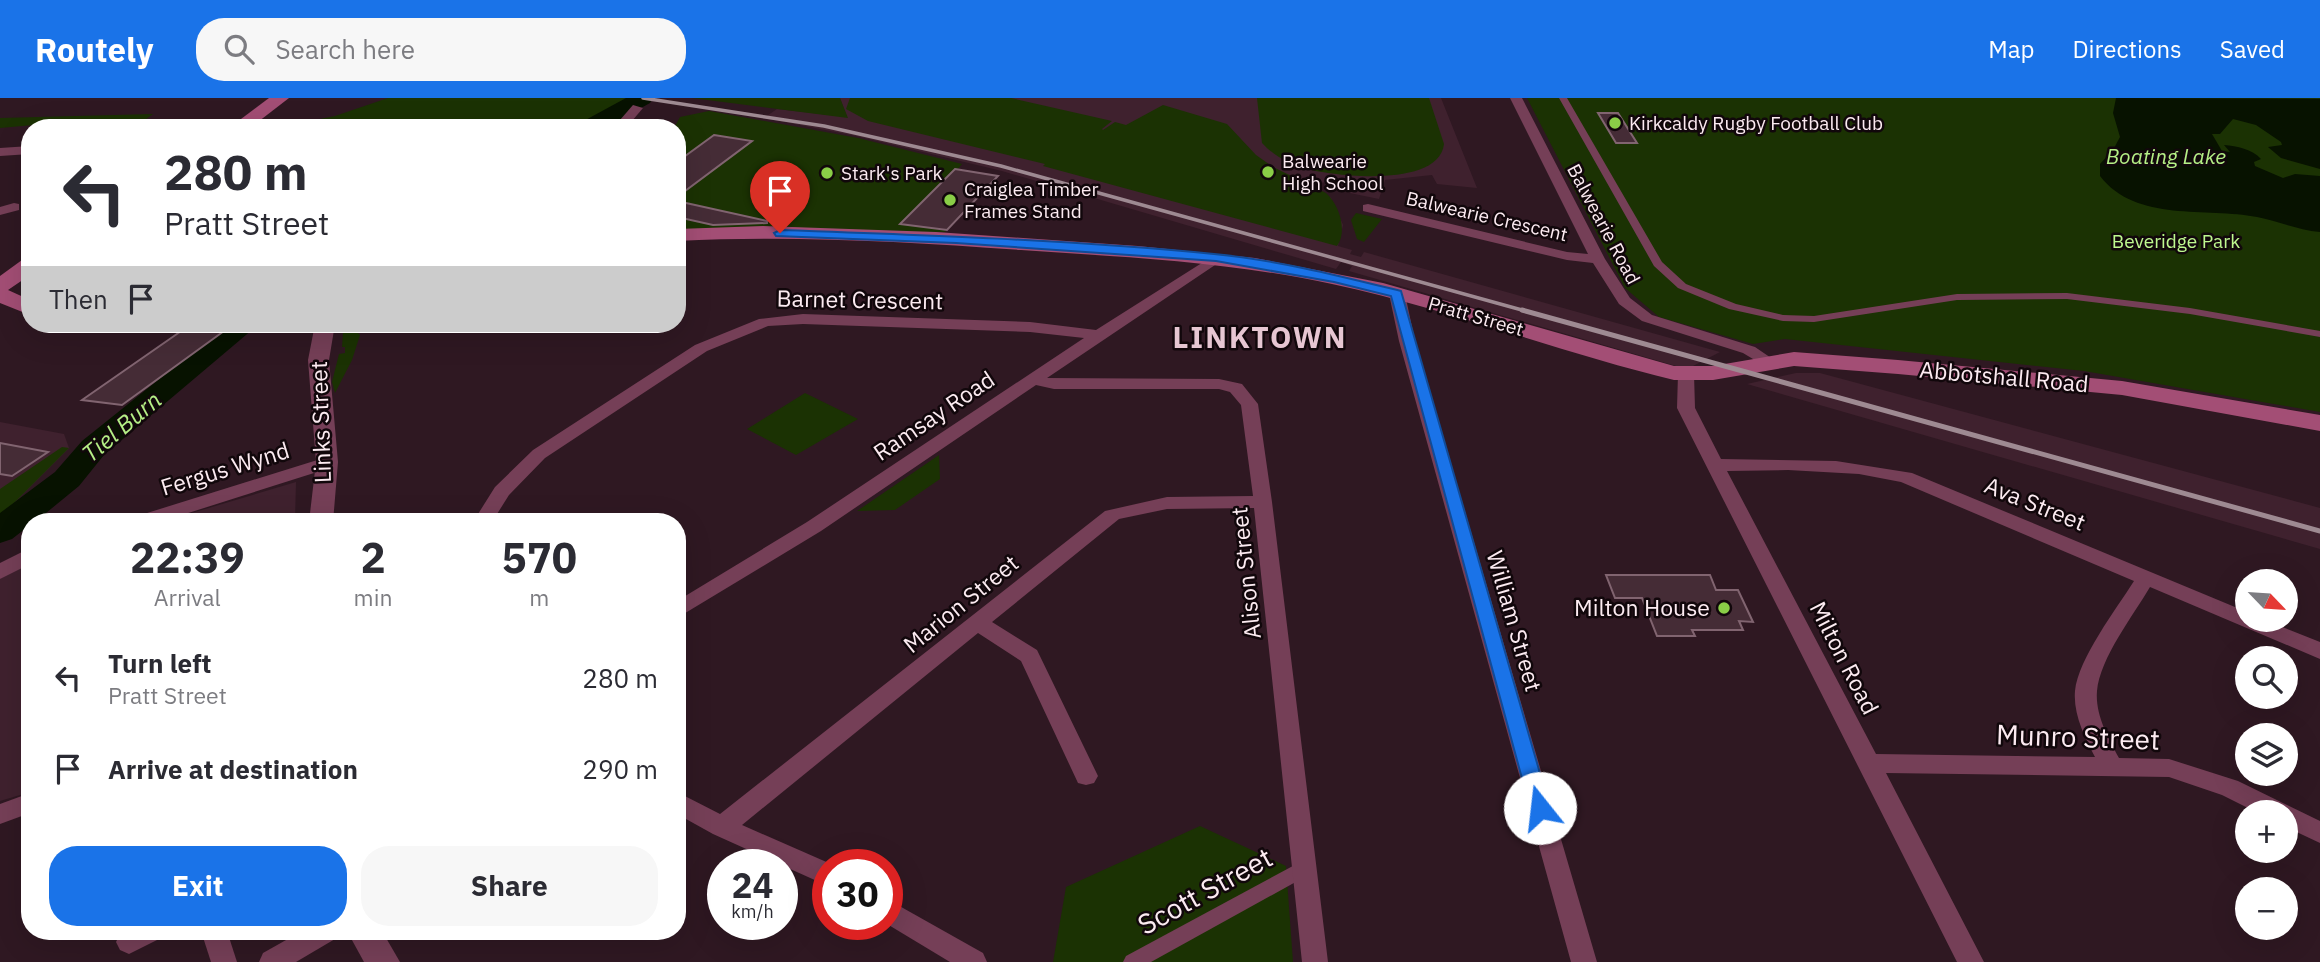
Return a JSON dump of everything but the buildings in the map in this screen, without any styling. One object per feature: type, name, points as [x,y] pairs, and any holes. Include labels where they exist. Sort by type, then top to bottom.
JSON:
[{"type":"main road","points":[[251,119],[280,98]]},
{"type":"main road","name":"Pratt Street","points":[[686,235],[880,235],[1216,258],[1334,278],[1686,374]]},
{"type":"main road","points":[[0,269],[21,264]]},
{"type":"main road","points":[[0,277],[21,266]]},
{"type":"main road","points":[[0,286],[21,268]]},
{"type":"main road","points":[[0,295],[21,304]]},
{"type":"main road","points":[[0,316],[21,315]]},
{"type":"main road","name":"Abbotshall Road","points":[[1686,374],[1713,373],[1794,359],[2122,388],[2320,423]]},
{"type":"street","name":"Balwearie Road","points":[[1516,98],[1598,259],[1624,302],[1647,318],[1749,350],[1769,362]]},
{"type":"street","points":[[1563,98],[1658,264],[1682,286],[1733,307],[1783,318],[1814,319],[1957,297],[2067,296],[2190,311],[2320,334]]},
{"type":"street","points":[[627,119],[637,108]]},
{"type":"street","points":[[0,152],[21,151]]},
{"type":"street","name":"Balwearie Crescent","points":[[1368,208],[1567,256],[1598,259]]},
{"type":"street","name":"Ramsay Road","points":[[686,606],[809,531],[1030,379],[1216,258]]},
{"type":"street","name":"William Street","points":[[1396,294],[1584,962]]},
{"type":"street","name":"Barnet Crescent","points":[[488,513],[502,491],[538,454],[701,348],[754,326],[803,319],[1030,327],[1096,335]]},
{"type":"street","name":"Links Street","points":[[322,333],[316,371],[327,463],[322,513]]},
{"type":"street","name":"Milton Road","points":[[1686,374],[1686,408],[1971,962]]},
{"type":"street","name":"Alison Street","points":[[1030,379],[1054,384],[1219,384],[1236,388],[1249,404],[1263,502],[1315,962]]},
{"type":"street","name":"Fergus Wynd","points":[[167,513],[327,463]]},
{"type":"street","name":"Ava Street","points":[[1716,465],[1827,465],[1864,468],[1896,475],[2146,576],[2320,652]]},
{"type":"street","name":"Marion Street","points":[[722,827],[1112,515],[1133,507],[1158,503],[1263,502]]},
{"type":"street","points":[[0,572],[21,560]]},
{"type":"street","points":[[2112,766],[2093,732],[2086,691],[2096,658],[2146,576]]},
{"type":"street","points":[[979,624],[1029,656],[1086,776]]},
{"type":"street","name":"Munro Street","points":[[1868,763],[2169,768],[2197,776],[2251,800]]},
{"type":"street","points":[[0,814],[21,806]]},
{"type":"street","points":[[686,807],[722,827],[812,868]]},
{"type":"street","points":[[2298,822],[2320,832]]},
{"type":"street","name":"Scott Street","points":[[1133,962],[1304,869]]},
{"type":"street","points":[[903,920],[969,961]]},
{"type":"street","points":[[217,940],[224,962]]},
{"type":"street","points":[[272,962],[310,940]]},
{"type":"street","points":[[370,940],[383,962]]},
{"type":"shaded area","name":"Balwearie High School","points":[[840,98],[1441,98],[1477,188],[1437,184],[1432,175],[1385,180],[1379,199],[1340,191],[1338,183],[1307,182],[1331,198],[1343,225],[1338,246],[1352,250],[1350,254],[1361,257],[1364,252],[1720,352],[1693,366],[1676,366],[1349,271],[1352,266],[1341,262],[1336,269],[1002,171],[856,136],[764,118],[777,109],[847,117]]},
{"type":"shaded area","points":[[1796,373],[1820,373],[2320,508],[2320,549],[1747,384]]},
{"type":"shaded area","points":[[0,422],[64,434],[69,448],[0,517]]},
{"type":"shaded area","points":[[296,482],[295,513],[192,513]]},
{"type":"shaded area","points":[[20,565],[21,795],[0,801],[0,579]]},
{"type":"green space","points":[[388,98],[645,98],[609,119],[320,119]]},
{"type":"green space","points":[[692,98],[840,98],[848,118]]},
{"type":"green space","points":[[850,98],[1011,98],[1112,121],[1103,130],[1115,122],[1126,125],[1163,105],[1227,124],[1256,155],[1273,167],[1326,193],[1338,211],[1342,233],[1337,246],[1043,166],[1045,164],[868,121],[846,109]]},
{"type":"green space","points":[[1257,98],[1429,98],[1444,144],[1438,158],[1424,168],[1405,173],[1360,176],[1304,168],[1282,159],[1262,143]]},
{"type":"green space","name":"Beveridge Park","points":[[1527,98],[2320,98],[2320,412],[2084,371],[1785,339],[1753,344],[1659,317],[1625,288]]},
{"type":"green space","name":"Stark's Park","points":[[709,111],[858,138],[962,164],[957,170],[998,176],[945,232],[686,232],[686,119],[679,119]]},
{"type":"green space","points":[[153,114],[146,119],[21,119],[21,126],[0,128],[0,118]]},
{"type":"green space","points":[[1356,213],[1382,219],[1364,242],[1357,239],[1351,220]]},
{"type":"green space","points":[[343,333],[360,335],[352,360],[335,393],[332,382],[339,354],[345,353],[345,347],[342,347]]},
{"type":"green space","points":[[805,393],[858,419],[796,455],[747,429]]},
{"type":"green space","points":[[62,447],[69,448],[0,517],[0,489]]},
{"type":"green space","points":[[939,455],[940,479],[895,510],[857,511]]},
{"type":"green space","points":[[1200,826],[1286,866],[1293,962],[1053,962],[1066,887]]},
{"type":"water","name":"Boating Lake","points":[[2116,98],[2320,99],[2320,169],[2281,158],[2268,147],[2282,145],[2281,142],[2256,125],[2233,119],[2220,134],[2212,134],[2222,151],[2230,152],[2224,145],[2249,150],[2261,159],[2254,162],[2255,166],[2283,178],[2295,174],[2320,176],[2320,232],[2237,214],[2152,207],[2115,191],[2100,176],[2100,164],[2113,150],[2120,137],[2113,113]]},
{"type":"waterway","name":"Tiel Burn","points":[[604,119],[642,98]]},
{"type":"waterway","name":"Tiel Burn","points":[[23,513],[67,479],[93,448],[234,333]]},
{"type":"waterway","name":"Tiel Burn","points":[[0,531],[21,515]]},
{"type":"railway","points":[[643,98],[824,126],[1001,166],[1529,312]]},
{"type":"railway","points":[[1522,310],[2320,531]]},
{"type":"place","name":"Kirkcaldy Rugby Football Club","points":[[1615,123]]},
{"type":"place","name":"Balwearie High School","points":[[1268,172]]},
{"type":"place","name":"Stark's Park","points":[[827,173]]},
{"type":"place","name":"Craiglea Timber Frames Stand","points":[[950,200]]},
{"type":"place","name":"Milton House","points":[[1724,608]]},
{"type":"district","name":"LINKTOWN","points":[[1260,338]]},
{"type":"route","points":[[780,233],[956,239],[1216,258],[1334,278],[1396,294],[1540,808]]}]
